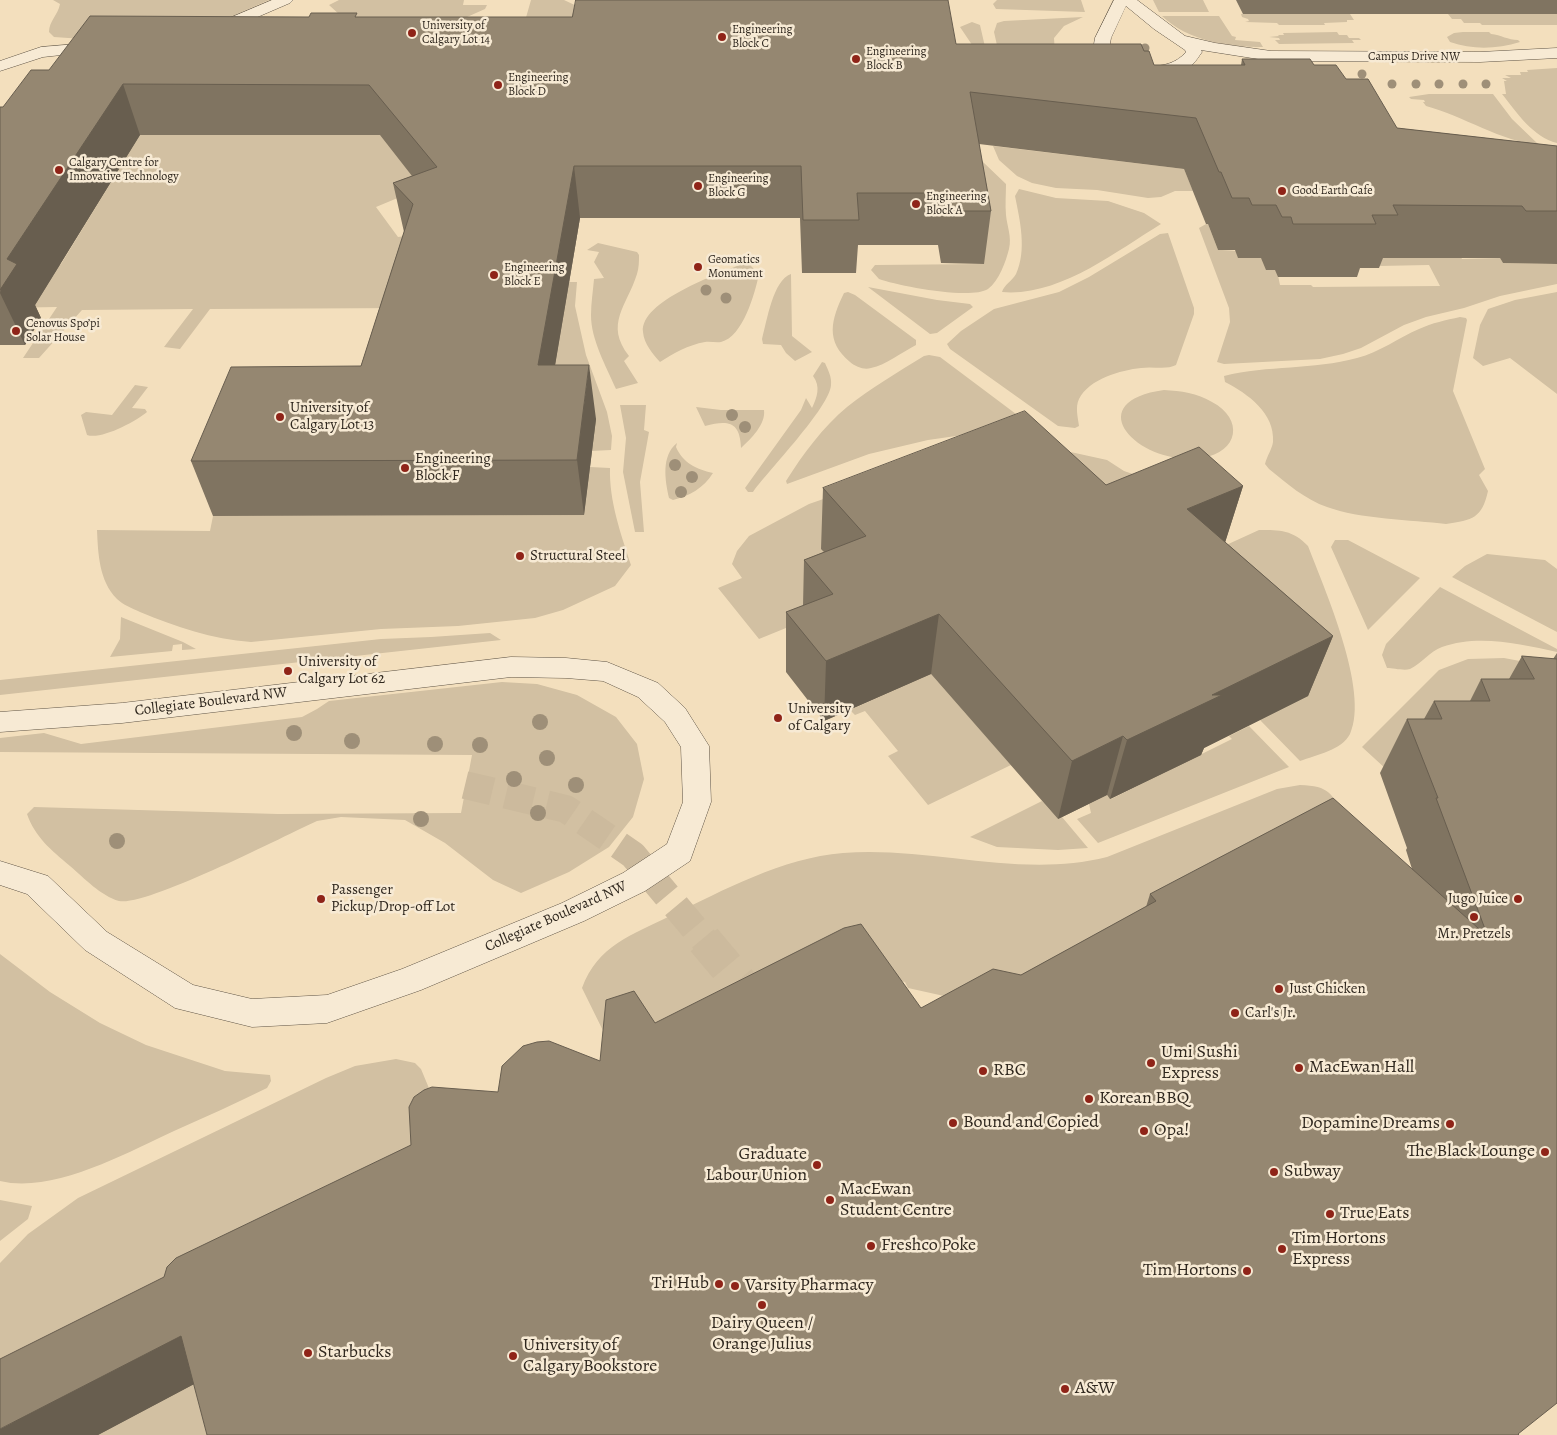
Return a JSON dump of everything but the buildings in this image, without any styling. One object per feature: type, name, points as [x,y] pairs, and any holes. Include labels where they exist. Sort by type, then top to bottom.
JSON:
[{"type":"street","points":[[237,36],[201,41],[285,0]]},
{"type":"street","name":"Campus Drive NW","points":[[1122,0],[1103,38],[1101,50],[1106,57],[1120,66],[1142,70],[1163,70],[1271,56],[1480,57],[1557,53]]},
{"type":"street","name":"Campus Drive NW","points":[[1128,0],[1160,26],[1184,40],[1214,48],[1271,56]]},
{"type":"street","points":[[1175,68],[1185,63],[1194,52],[1192,46],[1184,40]]},
{"type":"street","points":[[0,66],[41,52],[74,50],[87,53],[117,49]]},
{"type":"street","name":"Collegiate Boulevard NW","points":[[0,722],[122,713],[511,668],[566,668],[607,672],[648,690],[675,715],[695,746],[698,802],[679,852],[634,882],[573,912],[410,980],[327,1009],[252,1013],[186,998],[96,942],[37,885],[0,873]]},
{"type":"shaded area","points":[[53,0],[269,0],[221,21],[83,39],[54,37],[49,32],[50,25],[60,4]]},
{"type":"shaded area","points":[[339,0],[464,0],[463,5],[487,5],[485,9],[458,21],[355,20],[341,16],[329,5]]},
{"type":"shaded area","points":[[531,0],[564,0],[598,16],[525,21]]},
{"type":"shaded area","points":[[997,0],[1081,0],[1085,12],[996,9],[993,4]]},
{"type":"shaded area","points":[[1153,0],[1203,0],[1209,12],[1159,12]]},
{"type":"shaded area","points":[[1241,14],[1350,14],[1354,20],[1324,23],[1325,25],[1279,25],[1277,23],[1245,22],[1249,21],[1242,17]]},
{"type":"shaded area","points":[[1448,14],[1557,14],[1557,25],[1482,25],[1480,23],[1464,23],[1461,19],[1452,19]]},
{"type":"shaded area","points":[[1162,16],[1219,16],[1232,36],[1236,37],[1235,40],[1260,42],[1263,47],[1236,46],[1209,41],[1172,25]]},
{"type":"shaded area","points":[[1083,17],[1064,26],[1054,38],[1055,53],[1001,63],[994,32],[997,23],[1004,21]]},
{"type":"shaded area","points":[[972,22],[980,25],[991,73],[960,27]]},
{"type":"shaded area","points":[[1337,32],[1339,35],[1347,35],[1349,38],[1359,38],[1361,40],[1352,40],[1354,43],[1279,44],[1275,40],[1280,40],[1279,38],[1269,37],[1284,35],[1283,33]]},
{"type":"shaded area","points":[[1489,32],[1520,42],[1503,46],[1476,47],[1450,42],[1447,37],[1454,33]]},
{"type":"shaded area","points":[[1557,68],[1557,143],[1548,140],[1533,130],[1520,116],[1502,94],[1506,94],[1504,81],[1507,81],[1502,78],[1511,78],[1505,75],[1521,75],[1520,72],[1528,72],[1527,70]]},
{"type":"shaded area","points":[[1429,94],[1493,94],[1512,119],[1538,144],[1511,139],[1497,134],[1426,106],[1423,102],[1425,102],[1424,100],[1411,99],[1409,97]]},
{"type":"shaded area","points":[[377,99],[462,116],[412,192],[376,207],[398,237],[405,236],[409,308],[210,309],[180,349],[164,347],[193,309],[82,310],[39,358],[23,358],[57,307],[0,308],[61,264],[140,135],[362,135]]},
{"type":"shaded area","points":[[993,146],[1184,169],[1193,191],[1175,191],[1161,197],[1148,198],[1097,190],[1056,188],[1032,183],[1017,176],[999,160]]},
{"type":"shaded area","points":[[977,150],[983,162],[1006,184],[1006,211],[1010,245],[1004,265],[996,281],[988,289],[979,292],[951,293],[917,288],[879,279],[871,270],[875,265],[984,264]]},
{"type":"shaded area","points":[[1019,189],[1056,198],[1108,201],[1144,213],[1161,224],[1106,259],[1065,280],[1023,292],[1002,292],[1016,274],[1021,255],[1022,235],[1015,196]]},
{"type":"shaded area","points":[[1208,224],[1218,250],[1241,252],[1263,259],[1275,269],[1280,285],[1311,285],[1313,287],[1440,286],[1429,265],[1378,266],[1374,258],[1456,247],[1462,259],[1500,258],[1503,263],[1557,264],[1557,284],[1500,296],[1464,308],[1426,317],[1404,325],[1361,348],[1343,354],[1320,359],[1224,364],[1217,362],[1230,322],[1229,308],[1199,228]]},
{"type":"shaded area","points":[[1168,233],[1194,308],[1194,314],[1176,365],[1133,369],[1115,373],[1090,386],[1078,402],[1079,426],[1075,428],[1058,426],[950,349],[947,344],[961,331],[994,309],[1059,292],[1089,277],[1160,234]]},
{"type":"shaded area","points":[[598,243],[637,252],[639,255],[637,274],[623,306],[618,324],[618,334],[629,356],[624,361],[638,383],[616,389],[600,353],[592,324],[591,310],[594,279],[604,278],[594,262],[599,252],[587,250]]},
{"type":"shaded area","points":[[742,264],[750,265],[759,274],[747,313],[736,332],[721,342],[693,345],[660,362],[647,345],[643,332],[645,321],[654,310],[682,290]]},
{"type":"shaded area","points":[[791,274],[792,336],[812,352],[795,361],[786,353],[781,345],[763,344],[762,339],[775,292],[785,278]]},
{"type":"shaded area","points":[[569,282],[577,282],[575,306],[586,355],[607,412],[612,436],[611,450],[591,451],[546,419]]},
{"type":"shaded area","points":[[868,287],[970,304],[973,307],[937,333],[930,334]]},
{"type":"shaded area","points":[[848,292],[855,295],[916,340],[916,345],[888,361],[871,368],[860,368],[850,362],[837,346],[833,330],[836,312],[844,293]]},
{"type":"shaded area","points":[[1557,292],[1557,394],[1510,358],[1483,366],[1473,358],[1480,325],[1488,309],[1515,300]]},
{"type":"shaded area","points":[[1460,317],[1467,320],[1453,391],[1485,469],[1479,475],[1488,491],[1483,507],[1475,516],[1463,521],[1446,524],[1370,517],[1340,511],[1319,504],[1304,496],[1265,464],[1273,442],[1270,422],[1265,413],[1251,399],[1225,382],[1224,376],[1257,370],[1340,362],[1357,358],[1424,327]]},
{"type":"shaded area","points":[[924,356],[940,357],[1028,423],[928,440],[869,454],[787,484],[786,481],[806,451],[838,415],[875,387]]},
{"type":"shaded area","points":[[822,362],[825,363],[831,379],[828,395],[797,439],[753,492],[748,492],[745,488],[801,410],[806,398],[812,408],[818,388],[813,376]]},
{"type":"shaded area","points":[[135,385],[148,387],[132,408],[145,409],[147,412],[135,421],[109,433],[93,436],[87,435],[81,415],[86,412],[112,415]]},
{"type":"shaded area","points":[[1164,390],[1195,395],[1212,402],[1222,409],[1229,417],[1233,426],[1230,442],[1224,449],[1214,455],[1202,458],[1179,458],[1157,453],[1139,444],[1127,432],[1121,419],[1124,407],[1138,397]]},
{"type":"shaded area","points":[[620,405],[646,405],[644,430],[649,432],[640,482],[644,532],[635,532],[623,472],[626,438]]},
{"type":"shaded area","points":[[696,407],[721,410],[764,410],[764,415],[757,431],[741,448],[738,432],[735,428],[726,423],[705,426]]},
{"type":"shaded area","points":[[677,443],[676,447],[679,453],[686,461],[713,473],[696,491],[673,500],[669,498],[666,484],[666,461],[672,448]]},
{"type":"shaded area","points":[[1066,451],[1107,460],[1124,471],[1154,481],[822,549],[862,597],[759,639],[718,588],[742,578],[732,564],[737,551],[749,536],[809,504],[881,479]]},
{"type":"shaded area","points":[[590,467],[610,468],[611,493],[631,565],[615,586],[563,610],[535,618],[458,626],[381,629],[251,642],[208,635],[181,627],[125,605],[117,599],[106,584],[101,566],[97,530],[210,531],[213,516],[584,515]]},
{"type":"shaded area","points":[[1259,530],[1286,532],[1297,537],[1308,546],[1334,613],[1350,667],[1355,715],[1350,734],[1346,740],[1335,748],[1300,761],[1260,720],[1224,546]]},
{"type":"shaded area","points":[[1335,540],[1348,540],[1420,578],[1368,630],[1331,547]]},
{"type":"shaded area","points":[[1487,554],[1545,560],[1557,569],[1557,632],[1452,577],[1465,566]]},
{"type":"shaded area","points":[[1440,587],[1557,649],[1557,652],[1500,642],[1470,641],[1442,647],[1410,669],[1387,668],[1382,655],[1386,644]]},
{"type":"shaded area","points":[[121,617],[196,649],[182,650],[182,644],[173,645],[172,651],[110,657],[120,639]]},
{"type":"shaded area","points":[[490,633],[501,640],[0,695],[0,680],[381,639]]},
{"type":"shaded area","points":[[1504,658],[1557,668],[1386,769],[1362,747],[1439,670],[1468,659]]},
{"type":"shaded area","points":[[931,674],[1011,765],[928,805],[888,756],[898,751],[865,711],[855,715],[850,710]]},
{"type":"shaded area","points":[[502,682],[537,684],[577,695],[616,717],[637,744],[644,779],[633,817],[609,847],[569,872],[521,893],[493,880],[445,843],[405,820],[341,817],[317,821],[216,869],[157,893],[134,900],[119,901],[112,899],[93,886],[50,849],[34,830],[27,814],[34,807],[278,814],[461,813],[472,755],[0,752],[0,738],[44,733],[81,744],[302,717],[329,701]]},
{"type":"shaded area","points":[[1249,726],[1289,767],[1098,843],[1077,819],[1091,813],[1089,804],[1106,795],[1111,799],[1232,739],[1229,736]]},
{"type":"shaded area","points":[[1300,785],[1318,787],[1329,793],[1336,803],[1342,820],[1306,834],[971,1002],[908,988],[905,982],[867,973],[614,1053],[582,988],[597,961],[618,943],[732,886],[798,861],[843,853],[876,852],[1008,864],[1074,863],[1107,857],[1277,789]]},
{"type":"shaded area","points":[[1042,801],[1058,819],[1062,817],[1088,848],[1058,850],[997,847],[970,837]]},
{"type":"shaded area","points":[[0,954],[50,992],[100,1023],[146,1045],[225,1071],[270,1075],[271,1081],[267,1088],[256,1094],[89,1169],[43,1182],[21,1183],[0,1181]]},
{"type":"shaded area","points":[[396,1059],[415,1063],[421,1069],[448,1134],[0,1408],[0,1263],[28,1234],[78,1198],[326,1078],[355,1066]]},
{"type":"shaded area","points":[[0,1200],[32,1206],[28,1219],[0,1241]]},
{"type":"shaded area","points":[[217,1372],[234,1435],[98,1435]]},
{"type":"tunnel","points":[[465,785],[566,809],[633,855],[705,941]]},
{"type":"tunnel","points":[[704,940],[762,1009]]},
{"type":"place","name":"University of Calgary Lot 14","points":[[412,33]]},
{"type":"place","name":"Engineering Block C","points":[[722,37]]},
{"type":"place","name":"Engineering Block B","points":[[856,59]]},
{"type":"place","name":"Engineering Block D","points":[[498,85]]},
{"type":"place","name":"Calgary Centre for Innovative Technology","points":[[59,170]]},
{"type":"place","name":"Engineering Block G","points":[[698,186]]},
{"type":"place","name":"Good Earth Cafe","points":[[1282,191]]},
{"type":"place","name":"Engineering Block A","points":[[916,204]]},
{"type":"place","name":"Geomatics Monument","points":[[698,267]]},
{"type":"place","name":"Engineering Block E","points":[[494,275]]},
{"type":"place","name":"Cenovus Spo’pi Solar House","points":[[16,331]]},
{"type":"place","name":"University of Calgary Lot 13","points":[[280,417]]},
{"type":"place","name":"Engineering Block F","points":[[405,468]]},
{"type":"place","name":"Structural Steel","points":[[520,556]]},
{"type":"place","name":"University of Calgary Lot 62","points":[[288,671]]},
{"type":"place","name":"University of Calgary","points":[[778,718]]},
{"type":"place","name":"Passenger Pickup/Drop-off Lot","points":[[321,899]]},
{"type":"place","name":"Jugo Juice","points":[[1518,899]]},
{"type":"place","name":"Mr. Pretzels","points":[[1474,917]]},
{"type":"place","name":"Just Chicken","points":[[1279,989]]},
{"type":"place","name":"Carl's Jr.","points":[[1235,1013]]},
{"type":"place","name":"Umi Sushi Express","points":[[1151,1063]]},
{"type":"place","name":"MacEwan Hall","points":[[1299,1068]]},
{"type":"place","name":"RBC","points":[[983,1071]]},
{"type":"place","name":"Korean BBQ","points":[[1089,1099]]},
{"type":"place","name":"Bound and Copied","points":[[953,1123]]},
{"type":"place","name":"Dopamine Dreams","points":[[1450,1124]]},
{"type":"place","name":"Opa!","points":[[1144,1131]]},
{"type":"place","name":"The Black Lounge","points":[[1545,1152]]},
{"type":"place","name":"Graduate Labour Union","points":[[817,1165]]},
{"type":"place","name":"Subway","points":[[1274,1172]]},
{"type":"place","name":"MacEwan Student Centre","points":[[830,1200]]},
{"type":"place","name":"True Eats","points":[[1330,1214]]},
{"type":"place","name":"Freshco Poke","points":[[871,1246]]},
{"type":"place","name":"Tim Hortons Express","points":[[1282,1249]]},
{"type":"place","name":"Tim Hortons","points":[[1247,1271]]},
{"type":"place","name":"Tri Hub","points":[[719,1284]]},
{"type":"place","name":"Varsity Pharmacy","points":[[735,1286]]},
{"type":"place","name":"Dairy Queen / Orange Julius","points":[[762,1305]]},
{"type":"place","name":"Starbucks","points":[[308,1353]]},
{"type":"place","name":"University of Calgary Bookstore","points":[[513,1356]]},
{"type":"place","name":"A&W","points":[[1065,1389]]}]
